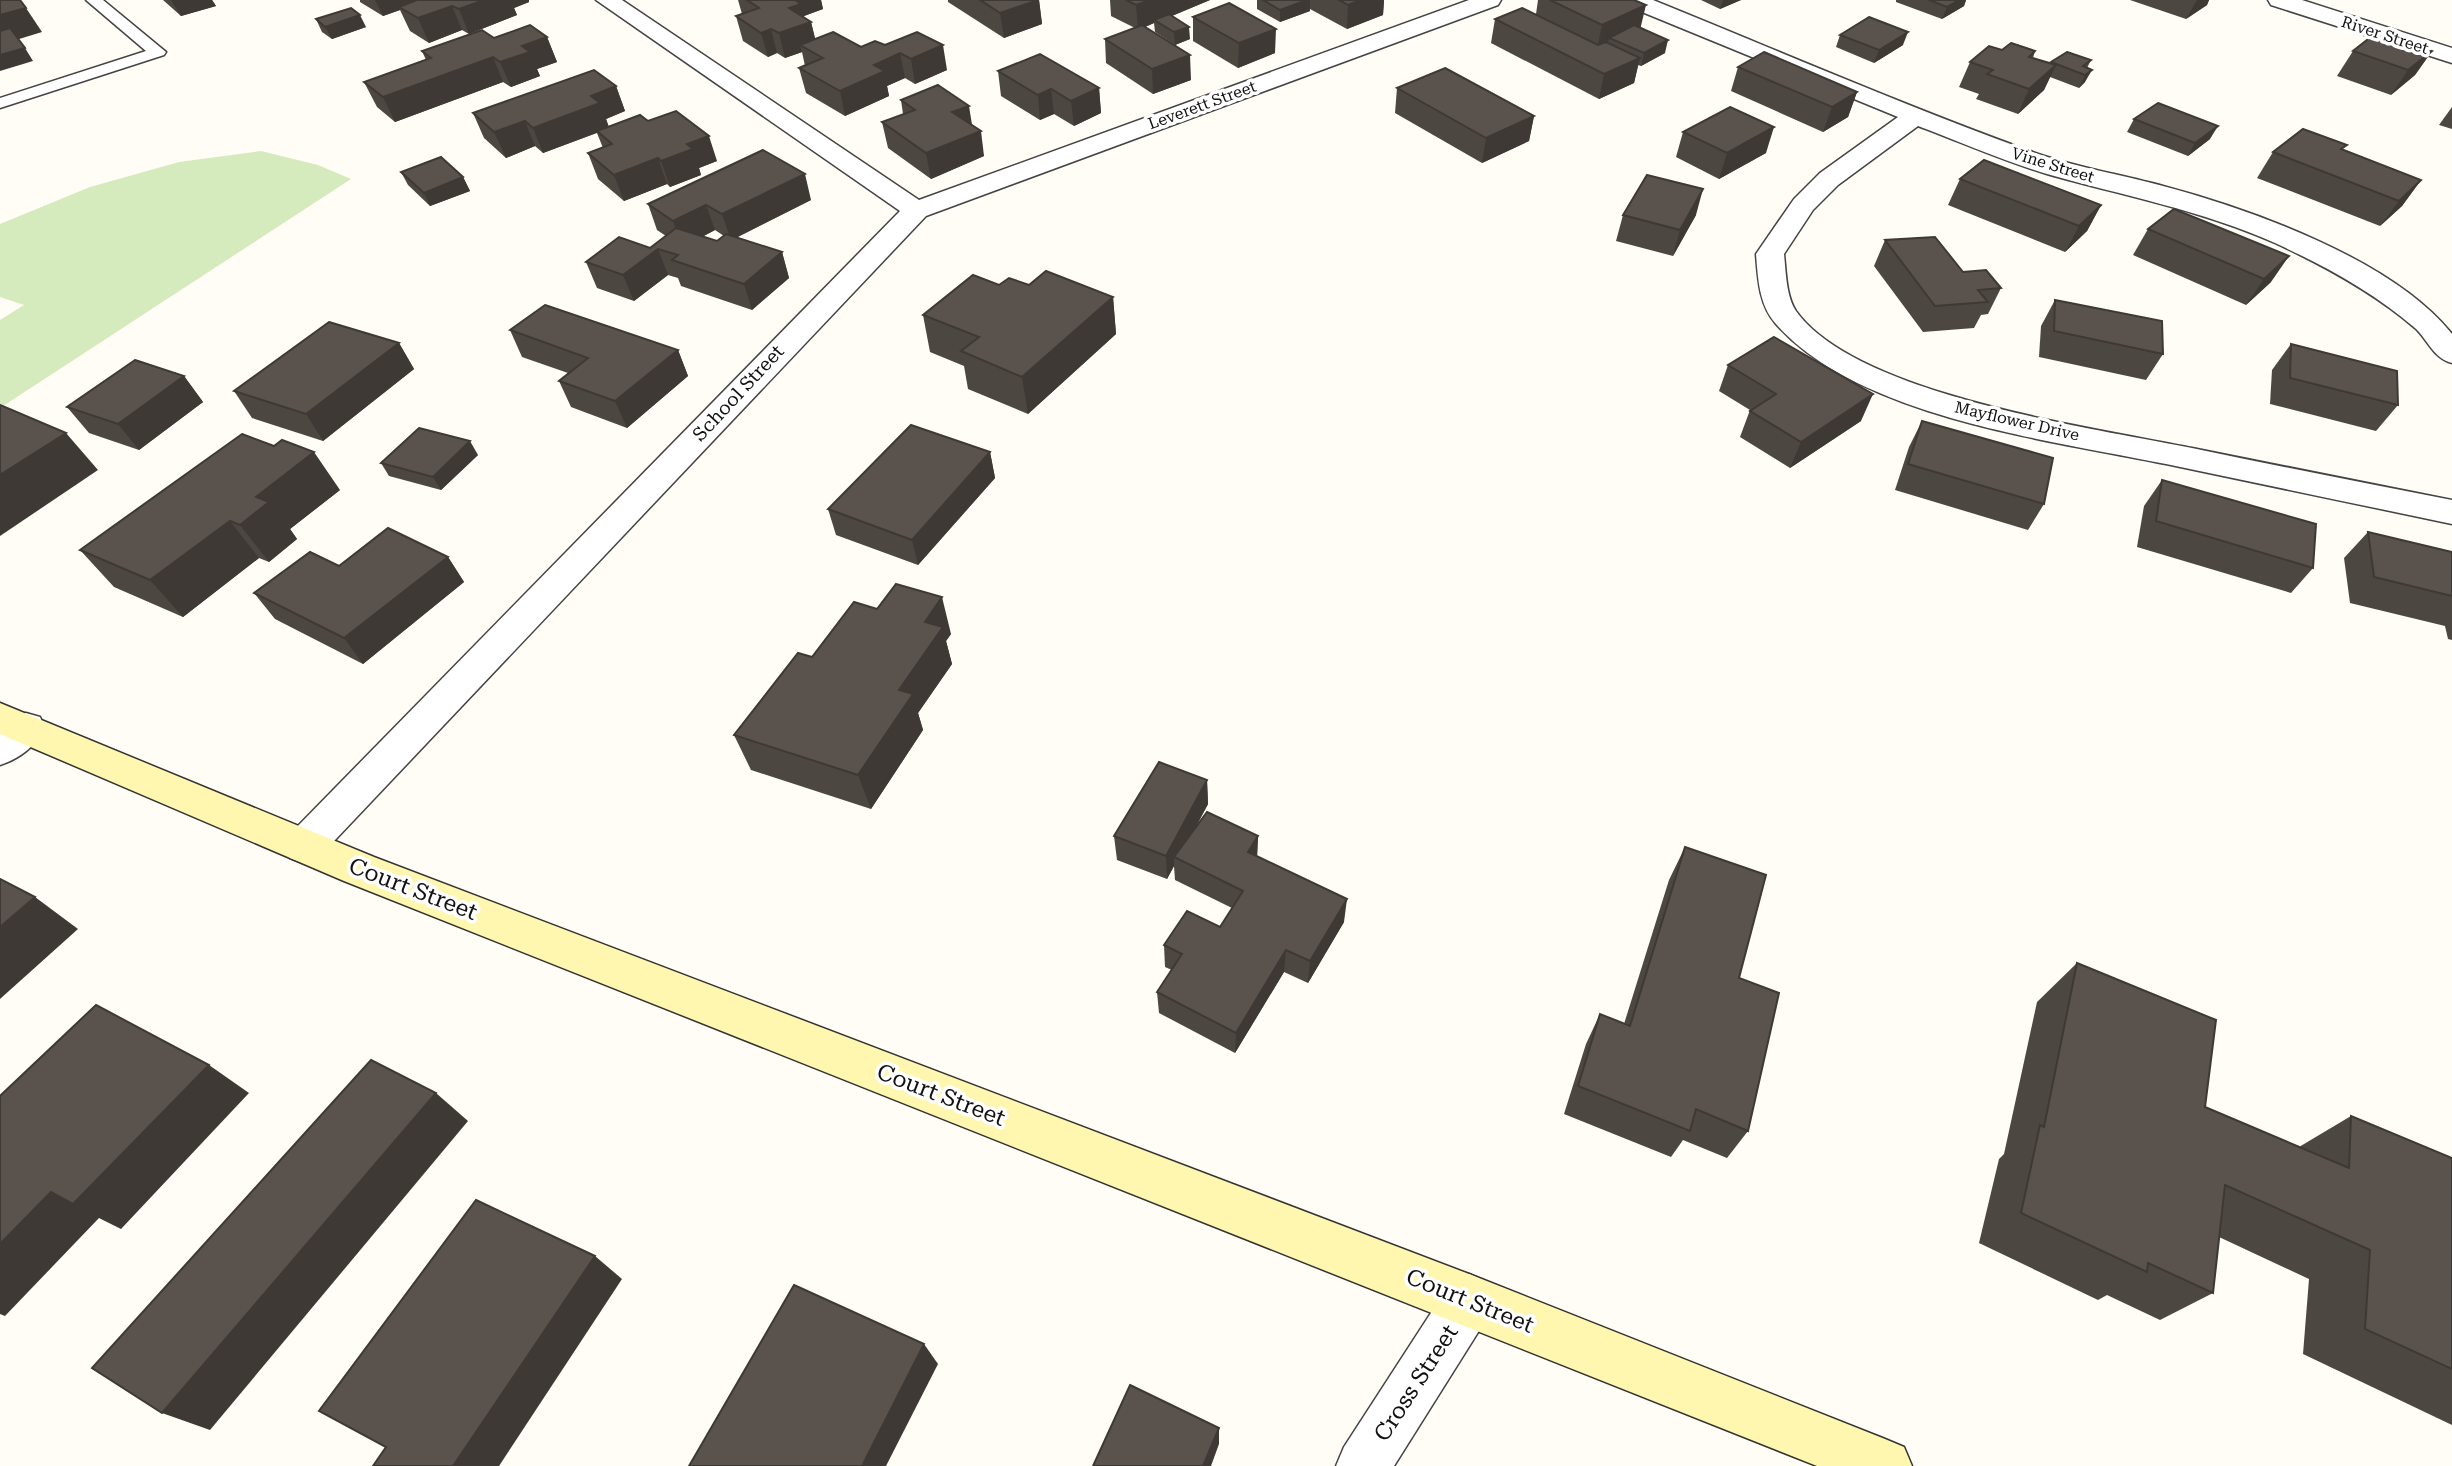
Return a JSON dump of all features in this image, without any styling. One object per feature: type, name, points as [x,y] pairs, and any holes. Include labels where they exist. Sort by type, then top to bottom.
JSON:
[{"type":"main road","name":"Court Street","points":[[9,732],[1469,1300],[1885,1466]]},
{"type":"street","points":[[607,0],[916,210]]},
{"type":"street","name":"Leverett Street","points":[[916,210],[1490,0]]},
{"type":"street","name":"Vine Street","points":[[1633,0],[2023,158],[2067,172],[2172,196],[2246,223],[2361,277],[2407,305],[2441,335],[2452,354]]},
{"type":"street","name":"River Street","points":[[2279,0],[2452,56]]},
{"type":"street","name":"Mayflower Drive","points":[[1918,114],[1829,179],[1803,205],[1770,254],[1774,290],[1784,315],[1816,345],[1912,393],[1981,416],[2452,512]]},
{"type":"street","name":"School Street","points":[[303,846],[916,210]]},
{"type":"street","name":"Cross Street","points":[[1363,1466],[1469,1300]]},
{"type":"lane","points":[[0,103],[158,52],[94,0]]},
{"type":"green space","points":[[261,151],[318,165],[351,179],[0,408],[0,320],[24,305],[0,297],[0,224],[90,187],[179,162]]},
{"type":"building","points":[[0,0],[20,0],[26,8],[0,15]]},
{"type":"building","points":[[417,0],[484,0],[459,9],[452,6],[418,18],[399,7]]},
{"type":"building","points":[[747,0],[795,0],[801,4],[789,8],[811,22],[779,33],[771,29],[761,33],[736,16],[759,8]]},
{"type":"building","points":[[980,0],[1038,0],[1000,13]]},
{"type":"building","points":[[1126,0],[1150,0],[1136,5]]},
{"type":"building","points":[[1263,0],[1307,0],[1280,10]]},
{"type":"building","points":[[1339,0],[1361,0],[1348,5]]},
{"type":"building","points":[[1550,0],[1634,0],[1646,5],[1602,25]]},
{"type":"building","points":[[1929,0],[1959,0],[1947,7]]},
{"type":"building","points":[[1229,3],[1276,29],[1239,43],[1193,17]]},
{"type":"building","points":[[351,8],[360,15],[325,27],[316,19]]},
{"type":"building","points":[[1522,8],[1598,45],[1606,42],[1640,58],[1604,74],[1495,19]]},
{"type":"building","points":[[1169,14],[1189,27],[1174,32],[1154,20]]},
{"type":"building","points":[[1869,17],[1908,32],[1879,50],[1840,35]]},
{"type":"building","points":[[530,25],[547,37],[522,46],[530,52],[500,62],[493,57],[383,97],[364,82],[431,58],[422,51],[482,30],[494,38]]},
{"type":"building","points":[[1142,25],[1190,55],[1152,69],[1105,39]]},
{"type":"building","points":[[1634,25],[1668,40],[1644,53],[1609,38]]},
{"type":"building","points":[[10,28],[25,48],[0,55],[0,31]]},
{"type":"building","points":[[833,32],[861,47],[875,41],[885,45],[917,32],[943,45],[911,59],[900,53],[874,65],[885,71],[840,91],[799,68],[823,58],[800,45]]},
{"type":"building","points":[[2377,32],[2432,51],[2408,70],[2353,51]]},
{"type":"building","points":[[2011,43],[2035,51],[2029,57],[2056,65],[2029,89],[1987,74],[1993,70],[1970,62],[1989,46],[2002,50]]},
{"type":"building","points":[[1764,52],[1857,92],[1832,107],[1738,67]]},
{"type":"building","points":[[2067,52],[2091,60],[2083,66],[2092,70],[2085,75],[2051,62]]},
{"type":"building","points":[[1040,54],[1099,88],[1071,101],[1051,89],[1038,95],[998,71]]},
{"type":"building","points":[[1445,68],[1534,116],[1486,138],[1397,88]]},
{"type":"building","points":[[594,70],[616,86],[591,96],[600,103],[533,128],[525,121],[494,132],[473,113]]},
{"type":"building","points":[[938,85],[969,106],[952,112],[981,131],[926,153],[882,122],[915,110],[901,100]]},
{"type":"building","points":[[2158,103],[2218,126],[2195,143],[2134,119]]},
{"type":"building","points":[[1730,107],[1774,127],[1727,153],[1683,132]]},
{"type":"building","points":[[676,111],[709,136],[687,144],[693,149],[661,161],[658,158],[614,175],[588,153],[612,144],[597,131],[640,115],[648,121]]},
{"type":"building","points":[[2303,129],[2347,145],[2341,149],[2421,180],[2399,201],[2273,152]]},
{"type":"building","points":[[763,150],[805,174],[722,214],[706,205],[673,221],[648,204]]},
{"type":"building","points":[[441,157],[463,177],[424,193],[401,172]]},
{"type":"building","points":[[1984,160],[2101,205],[2079,226],[1960,179]]},
{"type":"building","points":[[1647,175],[1703,189],[1680,230],[1623,215]]},
{"type":"building","points":[[2174,209],[2289,256],[2264,279],[2148,229]]},
{"type":"building","points":[[676,228],[717,241],[726,234],[782,252],[744,284],[672,260],[678,255],[658,249],[623,275],[586,262],[619,237],[650,248]]},
{"type":"building","points":[[1935,237],[1963,272],[1986,270],[2001,288],[1978,290],[1988,302],[1935,306],[1885,240]]},
{"type":"building","points":[[1046,271],[1113,297],[1022,377],[961,351],[979,337],[923,315],[973,275],[999,285],[1009,278],[1029,285]]},
{"type":"building","points":[[2055,300],[2162,321],[2163,354],[2054,331]]},
{"type":"building","points":[[545,305],[678,350],[615,401],[559,381],[588,358],[510,330]]},
{"type":"building","points":[[329,322],[399,343],[306,414],[234,391]]},
{"type":"building","points":[[1774,337],[1873,394],[1801,442],[1750,411],[1776,394],[1728,365]]},
{"type":"building","points":[[2291,344],[2397,371],[2398,405],[2290,378]]},
{"type":"building","points":[[135,360],[184,376],[118,424],[67,407]]},
{"type":"building","points":[[0,405],[66,433],[0,475]]},
{"type":"building","points":[[1922,421],[2053,458],[2044,504],[1908,464]]},
{"type":"building","points":[[911,425],[990,452],[912,540],[828,509]]},
{"type":"building","points":[[419,428],[470,441],[433,477],[381,463]]},
{"type":"building","points":[[242,434],[274,446],[282,440],[314,452],[256,497],[269,502],[240,525],[230,521],[150,580],[80,550]]},
{"type":"building","points":[[2162,480],[2316,524],[2313,568],[2156,521]]},
{"type":"building","points":[[388,528],[448,557],[344,638],[254,593],[310,552],[339,566]]},
{"type":"building","points":[[2368,532],[2452,552],[2452,596],[2374,577]]},
{"type":"building","points":[[896,584],[942,597],[925,622],[943,627],[899,690],[913,694],[858,775],[734,735],[798,653],[812,657],[854,602],[877,609]]},
{"type":"building","points":[[1159,762],[1207,780],[1166,856],[1114,836]]},
{"type":"building","points":[[1207,812],[1258,836],[1248,852],[1347,899],[1310,961],[1286,950],[1236,1033],[1157,992],[1182,954],[1164,945],[1187,911],[1220,927],[1243,891],[1174,857]]},
{"type":"building","points":[[1685,847],[1766,875],[1739,978],[1779,993],[1748,1131],[1696,1109],[1690,1131],[1578,1086],[1600,1014],[1630,1026]]},
{"type":"building","points":[[0,879],[35,897],[0,927]]},
{"type":"building","points":[[2077,963],[2216,1020],[2205,1107],[2349,1168],[2351,1116],[2452,1158],[2452,1369],[2365,1329],[2370,1250],[2225,1185],[2213,1293],[2148,1263],[2147,1272],[2021,1213],[2040,1125],[2044,1127]]},
{"type":"building","points":[[96,1005],[209,1065],[73,1204],[51,1192],[0,1244],[0,1096]]},
{"type":"building","points":[[371,1060],[436,1093],[162,1413],[92,1368]]},
{"type":"building","points":[[476,1200],[595,1256],[453,1466],[373,1466],[386,1447],[319,1411]]},
{"type":"building","points":[[794,1285],[924,1344],[862,1466],[689,1466]]},
{"type":"building","points":[[1130,1385],[1219,1428],[1203,1466],[1093,1466]]}]
